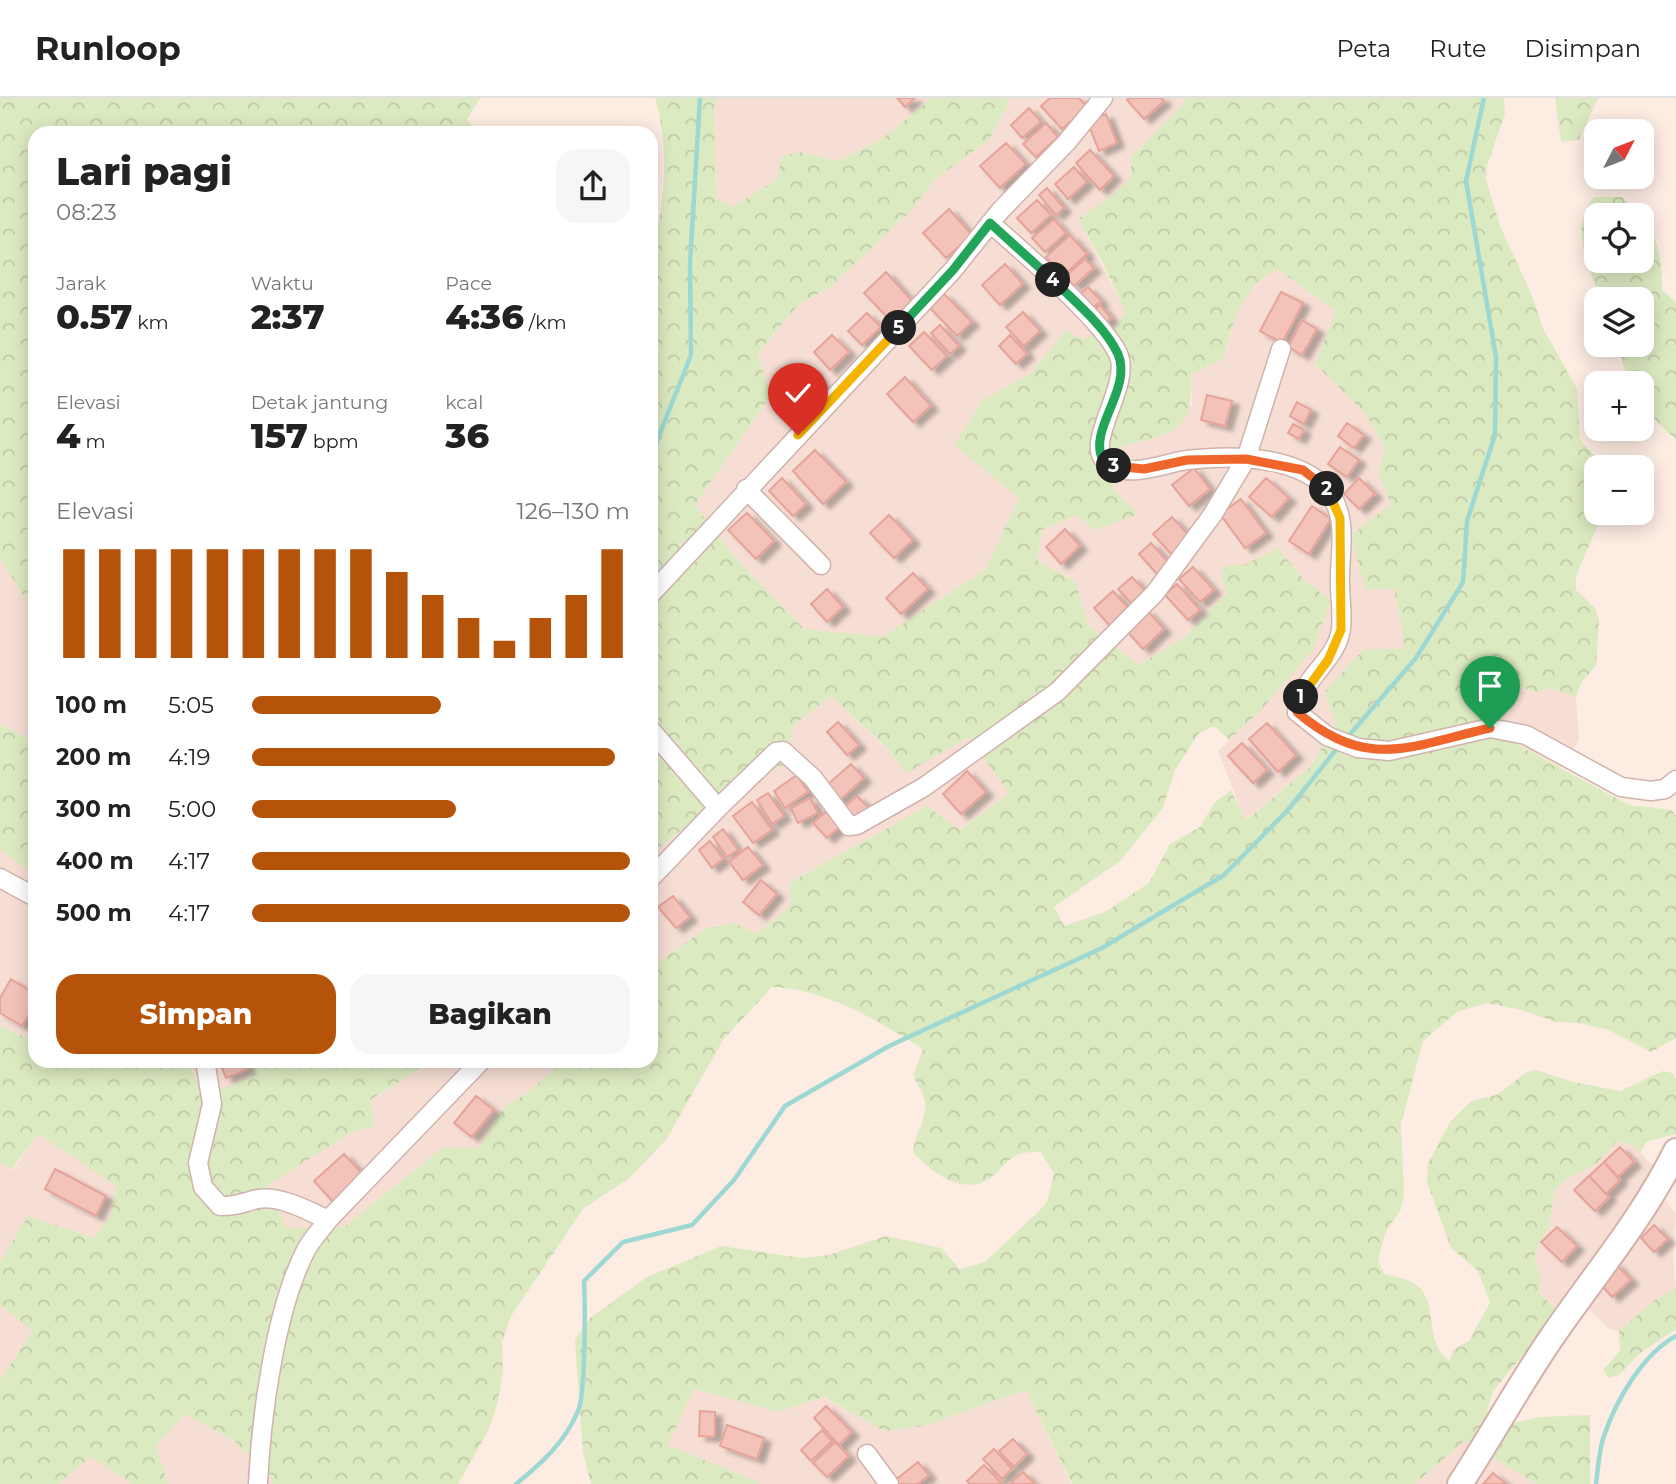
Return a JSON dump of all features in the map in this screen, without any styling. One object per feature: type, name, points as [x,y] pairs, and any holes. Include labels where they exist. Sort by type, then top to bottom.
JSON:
[{"type":"street","points":[[658,586],[746,489],[936,289],[990,223],[1066,143],[1103,98]]},
{"type":"street","points":[[990,223],[1054,281],[1110,341],[1119,356],[1119,384],[1100,439],[1103,460],[1123,469],[1144,469],[1187,460],[1246,459],[1303,470],[1330,492],[1340,518],[1341,630],[1328,660],[1303,692],[1297,712],[1326,736],[1358,748],[1389,751],[1490,728],[1526,735],[1621,787],[1651,791],[1665,789],[1676,780]]},
{"type":"street","points":[[658,871],[776,752],[783,751],[813,778],[849,826],[858,825],[934,781],[1057,692],[1155,593],[1213,514],[1246,459],[1280,349]]},
{"type":"street","points":[[746,489],[821,565]]},
{"type":"street","points":[[658,738],[718,808]]},
{"type":"street","points":[[0,878],[28,893]]},
{"type":"street","points":[[206,1068],[212,1104],[198,1163],[203,1187],[220,1206],[234,1207],[261,1198],[303,1208],[328,1220]]},
{"type":"street","points":[[258,1484],[271,1379],[286,1301],[306,1248],[328,1220],[474,1068]]},
{"type":"street","points":[[1460,1484],[1531,1368],[1657,1191],[1676,1152]]},
{"type":"street","points":[[867,1454],[889,1484]]},
{"type":"shaded area","points":[[718,98],[932,98],[882,139],[838,161],[802,152],[777,179],[733,207],[716,198],[714,107]]},
{"type":"shaded area","points":[[1007,98],[1185,98],[1183,104],[1132,156],[1130,178],[1119,190],[1079,219],[1125,312],[1114,331],[1081,339],[1066,330],[1031,373],[983,400],[955,445],[1019,498],[985,570],[882,637],[804,629],[736,558],[695,505],[770,396],[758,353],[798,305],[830,287],[914,208],[934,180],[989,140],[1010,101]]},
{"type":"shaded area","points":[[1276,268],[1337,311],[1315,364],[1366,414],[1384,447],[1379,477],[1391,504],[1394,588],[1405,649],[1336,722],[1310,767],[1245,820],[1218,751],[1260,711],[1331,600],[1305,581],[1278,548],[1221,578],[1227,592],[1186,636],[1139,665],[1089,627],[1075,581],[1037,561],[1042,530],[1076,515],[1137,514],[1112,489],[1121,447],[1166,434],[1192,404],[1191,375],[1223,359],[1236,315],[1254,282]]},
{"type":"shaded area","points":[[0,558],[28,603],[28,738],[0,724]]},
{"type":"shaded area","points":[[1491,677],[1535,692],[1550,688],[1576,697],[1579,740],[1561,767],[1509,740],[1476,708]]},
{"type":"shaded area","points":[[831,696],[885,747],[907,772],[969,737],[1009,793],[959,830],[927,806],[789,883],[791,905],[757,934],[735,923],[707,928],[658,962],[658,849],[736,786],[788,763],[794,725]]},
{"type":"shaded area","points":[[0,850],[28,870],[28,1039],[0,1026]]},
{"type":"shaded area","points":[[191,1068],[251,1068],[254,1076],[204,1097],[204,1089]]},
{"type":"shaded area","points":[[422,1068],[556,1068],[526,1094],[505,1105],[479,1148],[442,1148],[344,1227],[286,1228],[267,1186],[350,1133],[375,1126],[370,1100]]},
{"type":"shaded area","points":[[38,1134],[116,1185],[111,1215],[94,1238],[29,1217],[0,1262],[0,1162],[13,1170]]},
{"type":"shaded area","points":[[1618,1141],[1633,1146],[1658,1171],[1650,1181],[1676,1214],[1673,1259],[1676,1288],[1619,1331],[1610,1329],[1583,1304],[1571,1319],[1552,1309],[1539,1293],[1541,1279],[1534,1256],[1549,1225],[1555,1190],[1568,1178],[1596,1164]]},
{"type":"shaded area","points":[[0,1305],[34,1331],[0,1380]]},
{"type":"shaded area","points":[[694,1389],[778,1412],[823,1397],[884,1431],[924,1426],[1026,1390],[1071,1484],[764,1484],[666,1445]]},
{"type":"shaded area","points":[[185,1414],[233,1440],[272,1477],[272,1484],[168,1484],[155,1446]]},
{"type":"shaded area","points":[[1464,1441],[1537,1484],[1415,1484]]},
{"type":"shaded area","points":[[91,1456],[131,1484],[58,1484]]},
{"type":"green space","points":[[0,98],[480,98],[467,120],[472,126],[28,126],[28,603],[0,558]]},
{"type":"green space","points":[[655,98],[718,98],[714,107],[716,198],[733,207],[777,179],[782,156],[802,152],[838,161],[882,139],[932,98],[1007,98],[1010,101],[989,140],[934,180],[914,208],[830,287],[798,305],[758,353],[770,396],[695,505],[736,558],[804,629],[882,637],[985,570],[1019,498],[954,445],[983,400],[1031,373],[1066,330],[1081,339],[1114,331],[1125,312],[1102,261],[1078,219],[1119,190],[1130,178],[1132,156],[1183,104],[1185,98],[1504,98],[1505,113],[1487,166],[1486,179],[1500,226],[1533,298],[1543,328],[1577,389],[1580,440],[1594,455],[1584,455],[1584,525],[1598,525],[1576,576],[1576,590],[1595,608],[1599,620],[1596,666],[1581,683],[1576,697],[1550,688],[1536,692],[1492,677],[1476,708],[1509,740],[1629,805],[1672,810],[1676,816],[1676,1038],[1651,1052],[1609,1030],[1578,1023],[1556,1022],[1522,1010],[1486,1003],[1457,1012],[1423,1041],[1401,1124],[1404,1195],[1401,1209],[1385,1233],[1378,1261],[1384,1274],[1410,1281],[1420,1288],[1429,1308],[1435,1342],[1450,1361],[1453,1350],[1469,1341],[1490,1302],[1478,1271],[1451,1248],[1427,1182],[1428,1163],[1450,1122],[1471,1101],[1497,1095],[1527,1072],[1536,1070],[1573,1082],[1620,1091],[1663,1071],[1672,1073],[1676,1079],[1676,1134],[1646,1142],[1640,1153],[1633,1146],[1618,1141],[1596,1164],[1568,1178],[1555,1190],[1549,1225],[1534,1256],[1541,1279],[1539,1293],[1559,1312],[1493,1391],[1487,1411],[1509,1424],[1539,1417],[1590,1415],[1590,1484],[1537,1484],[1464,1441],[1415,1484],[1072,1484],[1026,1390],[924,1426],[884,1431],[824,1397],[778,1412],[694,1389],[667,1445],[764,1484],[591,1484],[583,1452],[575,1340],[590,1318],[647,1277],[721,1246],[802,1258],[829,1255],[886,1236],[941,1248],[960,1269],[985,1262],[1047,1202],[1054,1174],[1041,1152],[1015,1156],[989,1179],[979,1184],[958,1183],[928,1167],[913,1152],[925,1108],[923,1095],[913,1075],[923,1049],[870,1018],[832,1000],[792,989],[772,987],[723,1040],[666,1140],[628,1179],[583,1209],[511,1316],[502,1342],[503,1371],[498,1402],[489,1429],[458,1484],[272,1484],[272,1477],[233,1440],[185,1414],[156,1446],[168,1484],[131,1484],[91,1457],[58,1484],[0,1484],[0,1380],[33,1331],[0,1305],[0,1262],[28,1216],[94,1238],[111,1215],[116,1186],[38,1134],[12,1169],[0,1162],[0,1026],[28,1039],[28,1068],[191,1068],[205,1096],[253,1076],[251,1068],[422,1068],[370,1100],[375,1126],[350,1133],[267,1186],[286,1228],[344,1227],[442,1148],[479,1148],[505,1105],[526,1094],[556,1068],[658,1068],[658,962],[707,928],[735,923],[757,934],[791,905],[789,883],[927,806],[960,830],[1009,793],[968,737],[907,773],[885,746],[831,696],[794,725],[788,763],[736,786],[658,849],[658,226],[664,158]],"holes":[[[1277,269],[1336,311],[1315,364],[1366,414],[1384,447],[1379,477],[1391,504],[1350,536],[1366,590],[1394,588],[1405,649],[1364,649],[1324,692],[1336,722],[1310,767],[1246,820],[1231,790],[1214,803],[1200,827],[1170,844],[1149,883],[1105,912],[1064,926],[1054,907],[1120,861],[1163,808],[1175,770],[1199,733],[1214,726],[1229,740],[1260,711],[1313,650],[1331,600],[1305,581],[1278,548],[1244,565],[1224,566],[1221,578],[1227,593],[1186,636],[1139,665],[1089,627],[1075,581],[1037,561],[1042,530],[1076,515],[1095,530],[1138,514],[1112,489],[1121,447],[1166,433],[1184,420],[1191,395],[1191,375],[1223,359],[1240,307],[1254,287]]]},
{"type":"green space","points":[[1555,98],[1598,98],[1588,119],[1584,119],[1584,129],[1579,140],[1561,142]]},
{"type":"green space","points":[[1594,197],[1622,197],[1628,203],[1590,203]]},
{"type":"green space","points":[[1584,218],[1584,247],[1582,234]]},
{"type":"green space","points":[[1654,239],[1662,271],[1662,290],[1676,302],[1676,440],[1654,419],[1654,371],[1626,371],[1620,357],[1654,357],[1654,287],[1596,287],[1591,273],[1654,273]]},
{"type":"green space","points":[[0,724],[28,738],[28,870],[0,850]]},
{"type":"green space","points":[[1676,1288],[1676,1329],[1639,1354],[1619,1375],[1609,1378],[1603,1370],[1620,1351],[1619,1331],[1656,1299]]},
{"type":"building","points":[[897,98],[915,98],[905,107]]},
{"type":"building","points":[[1050,98],[1079,98],[1087,107],[1062,129],[1041,106]]},
{"type":"building","points":[[1162,98],[1164,101],[1144,119],[1127,100]]},
{"type":"building","points":[[1029,108],[1041,122],[1022,138],[1011,125]]},
{"type":"building","points":[[1106,114],[1117,143],[1099,151],[1087,121]]},
{"type":"building","points":[[1046,123],[1058,137],[1036,157],[1023,144]]},
{"type":"building","points":[[1006,143],[1026,164],[1000,188],[980,166]]},
{"type":"building","points":[[1090,150],[1114,176],[1100,190],[1076,163]]},
{"type":"building","points":[[1074,167],[1087,182],[1068,199],[1055,184]]},
{"type":"building","points":[[1047,188],[1064,208],[1056,215],[1039,195]]},
{"type":"building","points":[[1037,200],[1051,215],[1031,233],[1017,218]]},
{"type":"building","points":[[949,209],[972,235],[946,258],[923,233]]},
{"type":"building","points":[[1054,219],[1066,233],[1045,252],[1032,238]]},
{"type":"building","points":[[1070,235],[1087,254],[1063,276],[1046,257]]},
{"type":"building","points":[[1085,259],[1094,268],[1074,286],[1066,276]]},
{"type":"building","points":[[1005,264],[1023,284],[1000,305],[982,285]]},
{"type":"building","points":[[886,272],[912,301],[891,321],[864,293]]},
{"type":"building","points":[[1088,287],[1101,301],[1090,310],[1078,296]]},
{"type":"building","points":[[1281,292],[1303,303],[1282,343],[1260,331]]},
{"type":"building","points":[[944,294],[972,322],[957,336],[930,308]]},
{"type":"building","points":[[1100,305],[1111,318],[1103,326],[1091,313]]},
{"type":"building","points":[[1023,312],[1040,331],[1024,346],[1006,327]]},
{"type":"building","points":[[867,313],[881,327],[862,345],[848,331]]},
{"type":"building","points":[[1302,320],[1317,329],[1302,355],[1288,347]]},
{"type":"building","points":[[940,325],[959,346],[950,354],[931,333]]},
{"type":"building","points":[[924,332],[947,356],[932,370],[909,346]]},
{"type":"building","points":[[832,335],[849,352],[830,370],[814,352]]},
{"type":"building","points":[[1010,335],[1027,354],[1016,364],[999,346]]},
{"type":"building","points":[[812,369],[824,387],[800,403],[788,384]]},
{"type":"building","points":[[905,377],[931,406],[913,422],[887,394]]},
{"type":"building","points":[[1207,395],[1232,401],[1225,426],[1201,420]]},
{"type":"building","points":[[1297,402],[1311,410],[1304,424],[1290,416]]},
{"type":"building","points":[[1347,423],[1364,435],[1354,448],[1338,436]]},
{"type":"building","points":[[1293,424],[1304,430],[1299,439],[1288,433]]},
{"type":"building","points":[[1340,447],[1359,460],[1347,477],[1328,464]]},
{"type":"building","points":[[815,450],[846,482],[823,504],[793,471]]},
{"type":"building","points":[[1194,468],[1210,489],[1189,506],[1172,485]]},
{"type":"building","points":[[782,478],[806,504],[793,516],[769,491]]},
{"type":"building","points":[[1266,478],[1289,498],[1272,517],[1249,497]]},
{"type":"building","points":[[1359,478],[1375,494],[1359,509],[1344,494]]},
{"type":"building","points":[[1241,499],[1266,533],[1245,548],[1220,514]]},
{"type":"building","points":[[1312,506],[1331,519],[1309,554],[1289,541]]},
{"type":"building","points":[[747,513],[774,541],[756,559],[728,530]]},
{"type":"building","points":[[889,515],[913,540],[894,558],[870,533]]},
{"type":"building","points":[[1172,517],[1192,539],[1173,556],[1153,534]]},
{"type":"building","points":[[1065,529],[1080,546],[1061,564],[1046,547]]},
{"type":"building","points":[[1151,543],[1169,563],[1157,574],[1139,554]]},
{"type":"building","points":[[1193,567],[1214,590],[1200,602],[1179,579]]},
{"type":"building","points":[[913,573],[928,589],[901,614],[886,598]]},
{"type":"building","points":[[1132,577],[1145,591],[1131,603],[1118,589]]},
{"type":"building","points":[[1177,584],[1200,610],[1188,620],[1165,595]]},
{"type":"building","points":[[827,589],[843,607],[827,622],[811,604]]},
{"type":"building","points":[[1113,591],[1130,610],[1111,627],[1094,608]]},
{"type":"building","points":[[1147,610],[1164,629],[1143,649],[1126,630]]},
{"type":"building","points":[[838,722],[859,745],[847,755],[827,732]]},
{"type":"building","points":[[1267,723],[1296,755],[1278,772],[1249,739]]},
{"type":"building","points":[[1242,743],[1267,770],[1253,783],[1228,756]]},
{"type":"building","points":[[851,764],[864,778],[838,802],[825,787]]},
{"type":"building","points":[[967,771],[986,792],[961,814],[943,794]]},
{"type":"building","points":[[797,775],[808,792],[785,808],[774,791]]},
{"type":"building","points":[[768,793],[784,816],[772,824],[757,800]]},
{"type":"building","points":[[857,796],[869,808],[851,824],[840,811]]},
{"type":"building","points":[[810,798],[818,813],[798,823],[791,808]]},
{"type":"building","points":[[752,802],[772,830],[753,843],[733,816]]},
{"type":"building","points":[[829,809],[843,824],[827,838],[813,823]]},
{"type":"building","points":[[723,829],[738,850],[727,857],[713,837]]},
{"type":"building","points":[[710,841],[723,859],[712,868],[699,850]]},
{"type":"building","points":[[748,847],[763,865],[743,880],[729,862]]},
{"type":"building","points":[[761,880],[777,894],[759,915],[743,902]]},
{"type":"building","points":[[673,896],[690,917],[676,928],[658,907]]},
{"type":"building","points":[[11,979],[28,990],[28,1016],[22,1026],[0,1013],[0,998]]},
{"type":"building","points":[[222,1068],[248,1069],[226,1078]]},
{"type":"building","points":[[476,1096],[494,1110],[472,1137],[454,1123]]},
{"type":"building","points":[[1620,1147],[1634,1162],[1618,1177],[1604,1162]]},
{"type":"building","points":[[344,1154],[364,1176],[334,1203],[314,1181]]},
{"type":"building","points":[[1604,1162],[1620,1180],[1606,1194],[1589,1176]]},
{"type":"building","points":[[55,1169],[106,1196],[96,1216],[45,1189]]},
{"type":"building","points":[[1589,1176],[1609,1197],[1595,1211],[1574,1190]]},
{"type":"building","points":[[1654,1225],[1668,1239],[1654,1252],[1641,1238]]},
{"type":"building","points":[[1557,1227],[1577,1246],[1562,1262],[1541,1242]]},
{"type":"building","points":[[1615,1263],[1631,1280],[1612,1297],[1597,1280]]},
{"type":"building","points":[[826,1406],[852,1432],[839,1445],[814,1418]]},
{"type":"building","points":[[700,1411],[715,1412],[715,1437],[699,1436]]},
{"type":"building","points":[[727,1425],[764,1438],[757,1459],[720,1446]]},
{"type":"building","points":[[822,1430],[832,1441],[811,1461],[801,1450]]},
{"type":"building","points":[[1013,1439],[1027,1454],[1014,1467],[999,1451]]},
{"type":"building","points":[[835,1442],[849,1456],[827,1477],[813,1463]]},
{"type":"building","points":[[994,1449],[1012,1469],[1002,1479],[983,1459]]},
{"type":"building","points":[[918,1462],[929,1475],[918,1484],[894,1484],[893,1482]]},
{"type":"building","points":[[984,1465],[1002,1484],[970,1484],[967,1481]]},
{"type":"building","points":[[1023,1472],[1035,1484],[1010,1484]]},
{"type":"building","points":[[1493,1473],[1506,1484],[1483,1484]]},
{"type":"waterway","points":[[658,438],[691,355],[690,263],[700,98]]},
{"type":"waterway","points":[[1345,740],[1416,658],[1463,582],[1467,521],[1495,435],[1496,357],[1466,181],[1484,98]]},
{"type":"waterway","points":[[516,1484],[552,1451],[578,1411],[584,1368],[584,1281],[623,1242],[692,1225],[734,1180],[785,1106],[889,1046],[1102,948],[1224,875],[1287,811],[1339,746]]},
{"type":"waterway","points":[[1596,1484],[1602,1441],[1623,1393],[1653,1354],[1676,1336]]},
{"type":"route","points":[[798,435],[953,270],[990,223],[1054,281],[1110,341],[1119,356],[1119,384],[1099,448],[1100,455],[1109,465],[1123,469],[1144,469],[1187,460],[1246,459],[1303,470],[1330,492],[1340,518],[1341,630],[1328,660],[1303,692],[1297,712],[1326,736],[1358,748],[1389,751],[1490,728]]}]
